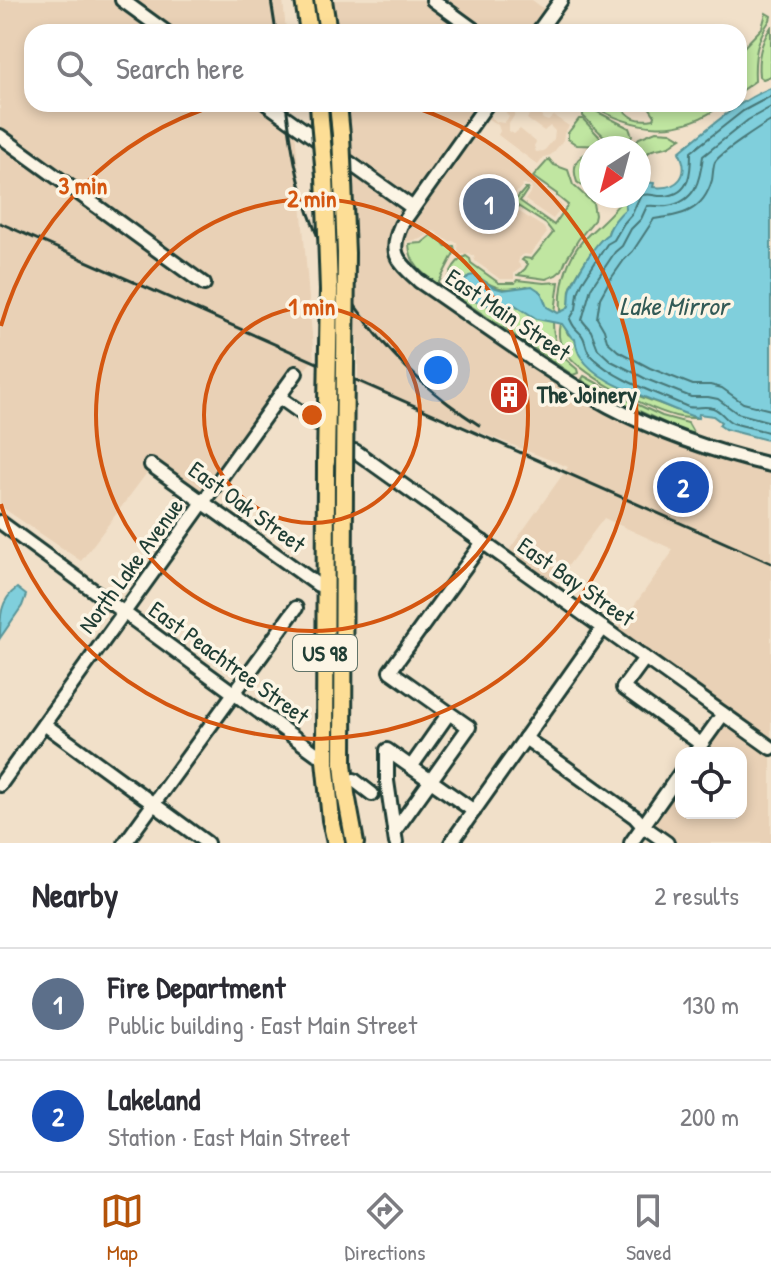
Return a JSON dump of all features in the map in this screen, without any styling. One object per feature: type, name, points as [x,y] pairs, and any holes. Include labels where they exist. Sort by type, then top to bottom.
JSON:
[{"type":"main road","points":[[304,0],[308,24]]},
{"type":"main road","points":[[323,0],[327,24]]},
{"type":"main road","name":"US 98","points":[[320,112],[329,290],[325,760],[336,843]]},
{"type":"main road","name":"US 98","points":[[339,112],[346,253],[343,763],[355,843]]},
{"type":"street","points":[[122,0],[155,24]]},
{"type":"street","points":[[433,0],[466,24]]},
{"type":"street","points":[[544,24],[561,0]]},
{"type":"street","points":[[278,112],[413,208]]},
{"type":"street","name":"East Main Street","points":[[481,112],[395,237],[395,253],[404,267],[419,281],[568,382],[612,407],[689,442],[771,465]]},
{"type":"street","points":[[0,136],[204,284]]},
{"type":"street","name":"North Lake Avenue","points":[[0,785],[296,373]]},
{"type":"street","points":[[279,397],[317,424]]},
{"type":"street","name":"East Bay Street","points":[[355,451],[771,748]]},
{"type":"street","name":"East Oak Street","points":[[151,465],[318,585]]},
{"type":"street","name":"East Peachtree Street","points":[[0,522],[317,754]]},
{"type":"street","points":[[395,838],[469,727],[390,671],[483,542]]},
{"type":"street","points":[[125,843],[296,608]]},
{"type":"street","points":[[451,843],[603,628]]},
{"type":"street","points":[[645,658],[623,688],[696,747]]},
{"type":"street","points":[[411,767],[449,713]]},
{"type":"street","points":[[699,747],[723,714]]},
{"type":"street","points":[[44,724],[207,843]]},
{"type":"street","points":[[525,738],[667,843]]},
{"type":"street","points":[[395,838],[387,781],[387,750],[474,811]]},
{"type":"street","points":[[354,780],[372,794]]},
{"type":"street","points":[[631,843],[675,781]]},
{"type":"shaded area","points":[[0,0],[113,0],[147,24],[24,24],[24,112],[269,112],[295,130],[314,359],[301,374],[303,371],[295,366],[202,496],[150,459],[145,467],[149,470],[81,561],[0,506],[0,143],[205,291],[211,283],[0,130]]},
{"type":"shaded area","points":[[131,0],[283,0],[285,24],[165,24]]},
{"type":"shaded area","points":[[332,0],[424,0],[457,24],[334,24]]},
{"type":"shaded area","points":[[442,0],[532,0],[547,11],[538,24],[475,24]]},
{"type":"shaded area","points":[[344,112],[475,112],[412,201],[347,155]]},
{"type":"shaded area","points":[[506,112],[516,112],[509,124],[509,131],[514,134],[520,129],[536,142],[536,152],[544,151],[554,139],[555,131],[550,126],[544,131],[527,119],[529,112],[541,112],[543,119],[548,121],[554,116],[569,126],[557,148],[538,165],[498,135],[498,125],[485,117],[487,114],[504,123],[509,117]]},
{"type":"shaded area","points":[[471,136],[478,141],[483,139],[531,174],[530,180],[563,206],[553,219],[525,200],[532,190],[528,185],[523,185],[510,200],[510,206],[543,227],[547,233],[530,255],[520,256],[518,263],[522,267],[514,273],[514,279],[500,279],[469,253],[459,255],[457,243],[434,231],[421,239],[406,242],[409,264],[400,251],[405,228]]},
{"type":"shaded area","points":[[348,168],[406,209],[388,252],[390,258],[573,391],[771,470],[771,741],[616,631],[671,554],[670,548],[604,518],[555,587],[507,553],[568,467],[358,384]]},
{"type":"shaded area","points":[[724,721],[771,754],[771,843],[676,843],[650,824],[675,789],[675,819],[747,819],[747,747],[705,747]]},
{"type":"green space","points":[[766,13],[771,16],[757,49],[755,81],[747,86],[747,44],[762,28]]},
{"type":"green space","points":[[771,27],[771,76],[763,79],[759,76],[759,57]]},
{"type":"green space","points":[[584,112],[598,112],[629,128],[632,136],[604,136],[583,116]]},
{"type":"green space","points":[[626,112],[642,120],[654,119],[652,112],[711,112],[674,126],[640,125],[606,113]]},
{"type":"green space","points":[[579,119],[583,119],[599,136],[579,136],[577,145],[568,139],[568,133]]},
{"type":"green space","points":[[656,131],[671,132],[681,138],[669,146],[651,151],[651,136],[644,136]]},
{"type":"green space","points":[[549,159],[554,165],[568,170],[573,185],[579,190],[579,208],[594,208],[595,215],[562,270],[546,279],[518,275],[528,264],[522,260],[532,259],[553,233],[546,224],[513,203],[528,189],[520,201],[554,225],[568,205],[533,177]]},
{"type":"green space","points":[[579,159],[579,183],[575,172]]},
{"type":"green space","points":[[615,208],[626,209],[586,260],[570,290],[568,307],[561,311],[563,280],[575,250]]},
{"type":"green space","points":[[432,235],[446,246],[454,246],[455,251],[438,284],[418,268],[409,244],[422,243]]},
{"type":"green space","points":[[466,256],[499,283],[515,283],[517,280],[559,282],[555,312],[546,307],[541,292],[527,286],[497,287],[480,278],[475,301],[495,308],[515,305],[553,322],[559,348],[578,373],[573,375],[450,292],[451,271]]},
{"type":"green space","points":[[560,323],[575,339],[586,362],[601,375],[639,396],[698,418],[680,417],[651,407],[598,379],[570,358],[562,347]]},
{"type":"green space","points":[[584,376],[662,416],[688,423],[700,439],[679,432],[622,403],[584,382]]},
{"type":"water","name":"Lake Mirror","points":[[771,88],[771,441],[725,429],[713,416],[699,414],[698,418],[615,384],[588,365],[579,353],[575,339],[562,324],[537,319],[515,305],[495,308],[475,301],[463,292],[461,284],[474,275],[503,290],[532,286],[541,292],[547,307],[558,313],[566,309],[571,288],[582,267],[615,220],[626,208],[651,208],[651,183],[654,183],[653,187],[662,187],[680,179],[684,168],[679,152],[729,112],[747,112],[747,100]]},
{"type":"water","points":[[17,588],[26,595],[0,638],[4,604]]},
{"type":"railway","points":[[271,0],[275,24]]},
{"type":"railway","points":[[287,112],[303,195],[330,264],[349,296],[393,354],[448,404],[479,425]]},
{"type":"railway","points":[[0,223],[771,563]]},
{"type":"place","name":"Fire Department","points":[[489,204]]},
{"type":"place","name":"The Joinery","points":[[509,395]]},
{"type":"place","name":"Lakeland","points":[[683,487]]}]
